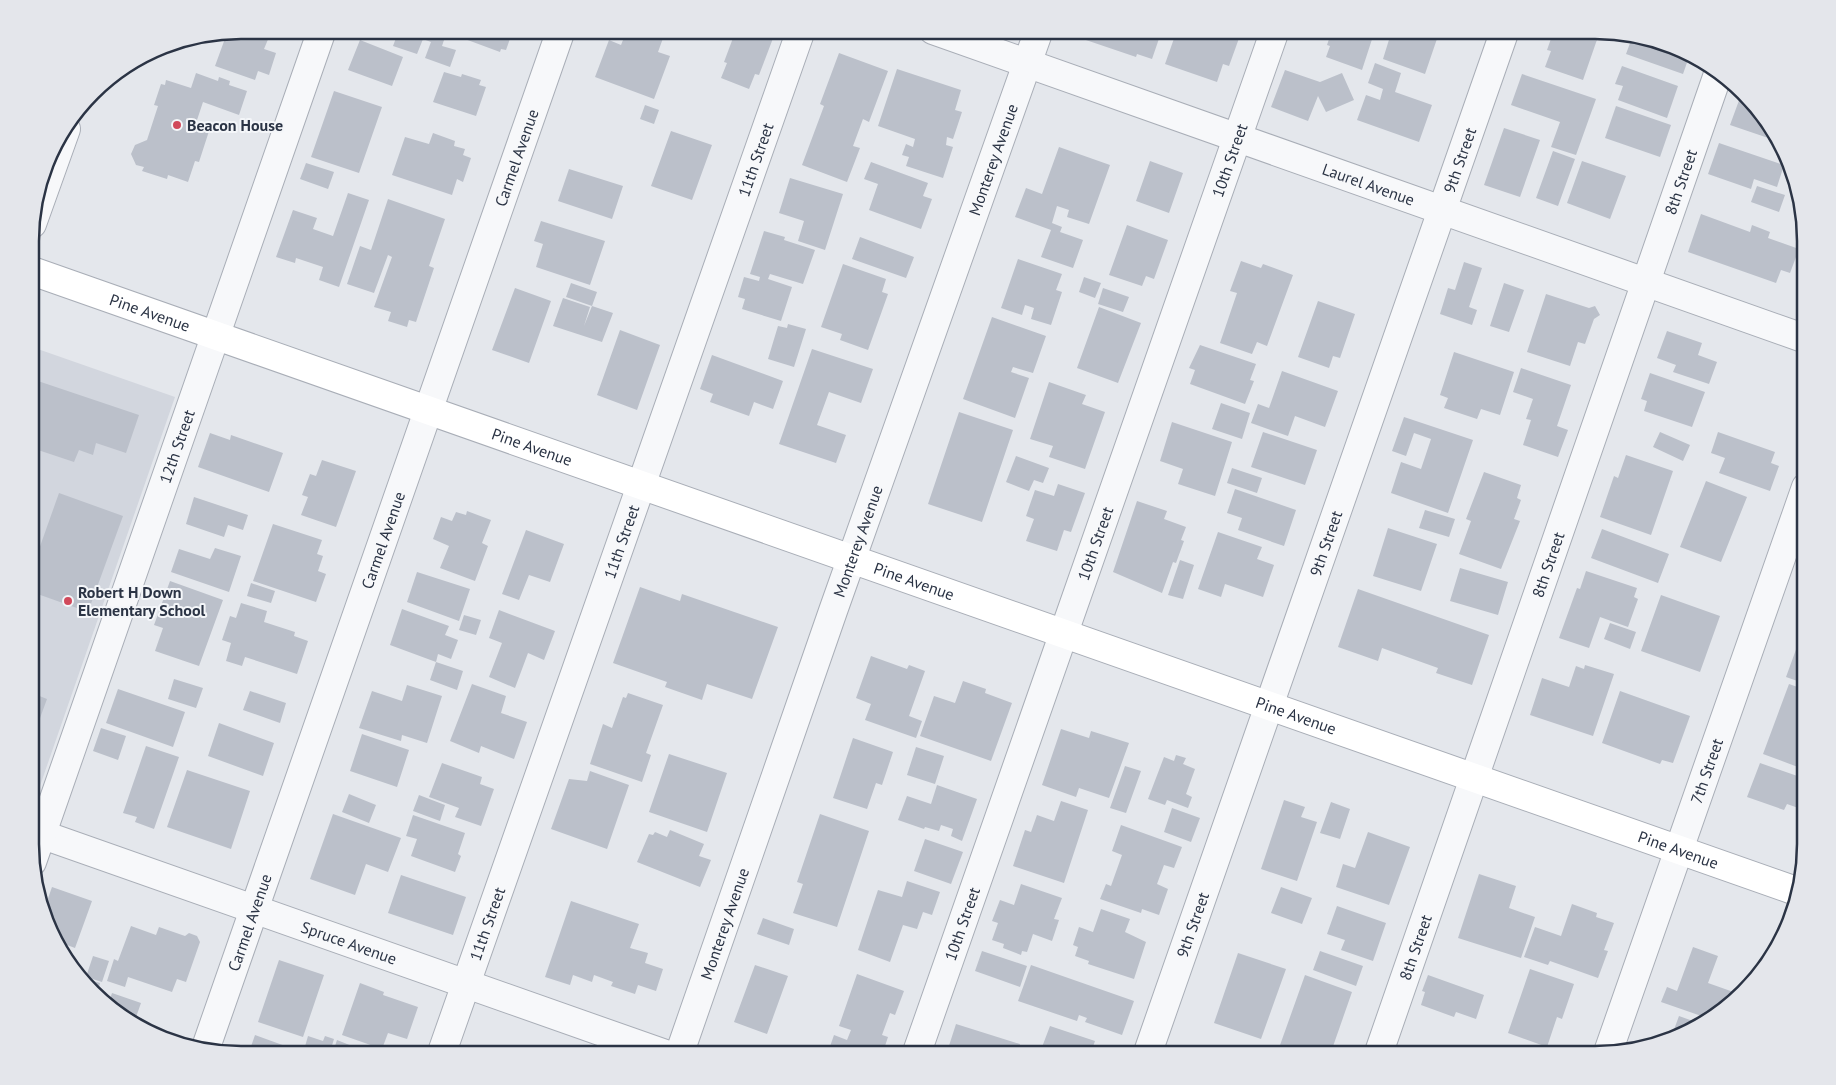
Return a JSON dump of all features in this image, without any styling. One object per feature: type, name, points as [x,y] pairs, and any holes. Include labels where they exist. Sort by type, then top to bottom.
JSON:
[{"type":"main road","name":"Pine Avenue","points":[[39,273],[1792,889]]},
{"type":"street","name":"12th Street","points":[[39,826],[215,336],[319,39]]},
{"type":"street","name":"Carmel Avenue","points":[[207,1043],[558,39]]},
{"type":"street","name":"11th Street","points":[[444,1046],[798,39]]},
{"type":"street","name":"Laurel Avenue","points":[[959,39],[1797,336]]},
{"type":"street","name":"Monterey Avenue","points":[[682,1046],[851,560],[1036,39]]},
{"type":"street","name":"10th Street","points":[[919,1046],[1272,39]]},
{"type":"street","name":"9th Street","points":[[1150,1046],[1502,39]]},
{"type":"street","name":"8th Street","points":[[1381,1046],[1716,79]]},
{"type":"street","points":[[48,179],[53,166]]},
{"type":"street","name":"7th Street","points":[[1609,1046],[1797,512]]},
{"type":"street","name":"Spruce Avenue","points":[[39,833],[643,1046]]},
{"type":"shaded area","name":"Robert H Down Elementary School","points":[[39,349],[175,397],[39,789]]},
{"type":"building","points":[[225,39],[268,39],[264,49],[276,53],[269,75],[258,71],[255,80],[215,66]]},
{"type":"building","points":[[396,39],[423,39],[417,54],[393,46]]},
{"type":"building","points":[[423,39],[444,39],[442,46],[456,50],[450,67],[425,58],[431,42]]},
{"type":"building","points":[[465,39],[510,39],[506,50],[501,49],[500,52]]},
{"type":"building","points":[[623,39],[663,39],[658,52],[670,56],[654,99],[595,77],[609,40],[621,45]]},
{"type":"building","points":[[733,39],[773,39],[759,75],[755,74],[749,89],[721,78],[727,63],[724,62]]},
{"type":"building","points":[[1083,39],[1159,39],[1152,59],[1137,54],[1136,57]]},
{"type":"building","points":[[1174,39],[1239,39],[1229,66],[1223,64],[1217,82],[1165,64]]},
{"type":"building","points":[[1329,39],[1372,39],[1362,70],[1326,57],[1330,46],[1327,45]]},
{"type":"building","points":[[1389,39],[1437,39],[1425,74],[1383,59]]},
{"type":"building","points":[[1551,39],[1597,39],[1583,80],[1545,67],[1551,51],[1547,50]]},
{"type":"building","points":[[360,40],[403,57],[392,86],[348,70]]},
{"type":"building","points":[[1630,42],[1661,49],[1687,61],[1683,74],[1626,54]]},
{"type":"building","points":[[839,53],[888,71],[869,122],[863,119],[853,146],[860,148],[847,182],[802,165],[824,106],[820,104]]},
{"type":"building","points":[[1375,63],[1401,73],[1395,92],[1432,105],[1419,142],[1357,120],[1366,95],[1380,100],[1383,89],[1368,83]]},
{"type":"building","points":[[1622,66],[1678,86],[1667,118],[1618,100],[1623,86],[1615,84]]},
{"type":"building","points":[[897,69],[961,90],[955,110],[962,112],[953,139],[947,137],[946,145],[953,147],[943,178],[906,166],[909,157],[902,155],[906,144],[913,147],[915,139],[878,126]]},
{"type":"building","points":[[1285,70],[1320,82],[1342,73],[1354,100],[1326,112],[1318,96],[1308,121],[1271,107]]},
{"type":"building","points":[[444,72],[461,77],[462,74],[481,80],[479,85],[486,87],[476,116],[433,102]]},
{"type":"building","name":"Beacon House","points":[[196,73],[218,81],[219,77],[230,81],[229,85],[247,91],[239,115],[203,102],[196,123],[210,128],[199,162],[195,161],[188,182],[168,175],[167,179],[142,171],[144,167],[136,165],[131,154],[135,145],[147,140],[158,106],[154,105],[161,84],[165,85],[166,80],[191,88]]},
{"type":"building","points":[[1522,74],[1596,99],[1576,155],[1551,147],[1560,122],[1511,105]]},
{"type":"building","points":[[334,91],[382,107],[359,173],[311,157]]},
{"type":"building","points":[[1739,99],[1756,118],[1769,138],[1730,125]]},
{"type":"building","points":[[645,105],[659,110],[654,124],[640,119]]},
{"type":"building","points":[[1616,106],[1671,125],[1660,157],[1605,138]]},
{"type":"building","points":[[1504,128],[1540,140],[1520,197],[1484,185]]},
{"type":"building","points":[[671,131],[712,145],[692,200],[651,186]]},
{"type":"building","points":[[433,133],[455,141],[454,146],[465,149],[463,155],[471,158],[463,182],[457,179],[452,195],[392,175],[405,137],[429,144]]},
{"type":"building","points":[[1719,143],[1783,165],[1783,167],[1777,187],[1754,179],[1751,189],[1708,174]]},
{"type":"building","points":[[1059,147],[1110,165],[1089,224],[1067,217],[1069,210],[1057,206],[1052,223],[1062,227],[1060,232],[1083,240],[1073,268],[1041,257],[1051,230],[1015,217],[1026,188],[1042,194]]},
{"type":"building","points":[[1553,151],[1575,159],[1558,206],[1536,198]]},
{"type":"building","points":[[1150,161],[1183,173],[1169,213],[1136,201]]},
{"type":"building","points":[[1582,161],[1626,176],[1610,219],[1567,203]]},
{"type":"building","points":[[871,162],[928,183],[923,196],[932,199],[921,229],[869,210],[878,184],[864,179]]},
{"type":"building","points":[[306,163],[334,172],[328,189],[300,179]]},
{"type":"building","points":[[569,169],[623,186],[612,219],[558,201]]},
{"type":"building","points":[[790,178],[843,194],[825,250],[798,241],[804,221],[779,213]]},
{"type":"building","points":[[1757,186],[1785,195],[1779,212],[1751,202]]},
{"type":"building","points":[[348,193],[369,200],[339,287],[319,280],[323,267],[296,258],[295,263],[276,257],[293,210],[317,218],[313,229],[333,236]]},
{"type":"building","points":[[388,199],[445,219],[429,266],[434,268],[416,322],[409,320],[407,327],[388,321],[391,312],[374,307],[392,257],[388,255],[374,293],[347,284],[360,246],[371,250]]},
{"type":"building","points":[[1701,214],[1750,232],[1752,225],[1770,232],[1768,238],[1797,248],[1797,254],[1790,273],[1781,270],[1776,283],[1688,252]]},
{"type":"building","points":[[541,221],[605,241],[590,285],[536,267],[543,244],[534,241]]},
{"type":"building","points":[[1127,225],[1168,240],[1154,279],[1146,276],[1142,286],[1109,275]]},
{"type":"building","points":[[764,231],[785,237],[784,240],[815,250],[803,284],[770,274],[768,279],[792,287],[781,321],[742,309],[745,299],[738,297],[744,277],[759,281],[760,277],[750,274]]},
{"type":"building","points":[[860,237],[914,257],[906,278],[852,259]]},
{"type":"building","points":[[1018,259],[1062,274],[1056,290],[1062,292],[1051,325],[1031,319],[1034,308],[1025,305],[1022,315],[1001,308]]},
{"type":"building","points":[[1241,261],[1261,268],[1263,264],[1293,275],[1267,346],[1257,342],[1252,354],[1220,343],[1237,293],[1230,291]]},
{"type":"building","points":[[1464,262],[1482,268],[1469,307],[1477,310],[1472,325],[1440,314],[1448,288],[1455,290]]},
{"type":"building","points":[[843,264],[886,279],[882,292],[888,294],[868,350],[840,340],[842,334],[821,327]]},
{"type":"building","points":[[1084,277],[1101,283],[1095,298],[1079,292]]},
{"type":"building","points":[[571,283],[597,292],[592,306],[566,297]]},
{"type":"building","points":[[1504,283],[1524,290],[1509,332],[1490,326]]},
{"type":"building","points":[[515,288],[551,301],[529,363],[492,350]]},
{"type":"building","points":[[1103,288],[1129,297],[1123,312],[1098,304]]},
{"type":"building","points":[[1546,294],[1589,308],[1595,306],[1600,315],[1594,319],[1585,344],[1578,342],[1570,366],[1527,352]]},
{"type":"building","points":[[563,298],[590,307],[584,326],[592,306],[613,313],[602,342],[553,326]]},
{"type":"building","points":[[1318,301],[1355,314],[1340,358],[1333,356],[1329,368],[1298,357]]},
{"type":"building","points":[[1099,307],[1141,323],[1118,383],[1077,368]]},
{"type":"building","points":[[992,317],[1046,336],[1033,373],[1013,367],[1011,372],[1029,378],[1015,418],[963,399]]},
{"type":"building","points":[[788,324],[806,329],[794,367],[768,359],[778,326],[787,328]]},
{"type":"building","points":[[620,330],[660,345],[637,410],[597,395]]},
{"type":"building","points":[[1667,331],[1702,343],[1698,355],[1717,362],[1709,384],[1673,372],[1676,365],[1657,358]]},
{"type":"building","points":[[1200,345],[1256,364],[1250,380],[1254,381],[1245,404],[1190,384],[1195,370],[1189,368]]},
{"type":"building","points":[[812,349],[873,369],[861,403],[829,392],[817,425],[846,435],[836,463],[779,444]]},
{"type":"building","points":[[1454,352],[1514,372],[1500,415],[1481,409],[1477,419],[1444,408],[1448,398],[1440,395]]},
{"type":"building","points":[[712,355],[783,381],[773,409],[754,402],[749,416],[710,402],[713,394],[700,389]]},
{"type":"building","points":[[1521,368],[1571,385],[1557,426],[1568,430],[1558,457],[1523,445],[1531,420],[1526,419],[1533,399],[1513,392]]},
{"type":"building","points":[[1282,371],[1338,391],[1325,427],[1295,416],[1288,436],[1251,423],[1258,404],[1269,408]]},
{"type":"building","points":[[1650,373],[1705,392],[1692,427],[1644,411],[1647,401],[1641,399]]},
{"type":"building","points":[[39,381],[139,415],[126,453],[96,443],[93,455],[79,450],[74,462],[39,450]]},
{"type":"building","points":[[1049,382],[1086,395],[1082,404],[1105,412],[1085,469],[1049,457],[1053,446],[1030,439]]},
{"type":"building","points":[[1221,403],[1250,413],[1242,439],[1212,429]]},
{"type":"building","points":[[959,412],[1013,430],[982,522],[928,504]]},
{"type":"building","points":[[1404,417],[1473,440],[1448,513],[1391,493],[1401,462],[1421,469],[1431,439],[1414,433],[1406,456],[1392,451]]},
{"type":"building","points":[[1172,422],[1232,442],[1215,496],[1178,484],[1183,469],[1160,461]]},
{"type":"building","points":[[1263,432],[1317,450],[1305,485],[1251,467]]},
{"type":"building","points":[[1660,432],[1690,445],[1683,461],[1653,447]]},
{"type":"building","points":[[1718,432],[1775,452],[1771,463],[1779,466],[1770,491],[1719,473],[1725,458],[1711,453]]},
{"type":"building","points":[[210,433],[230,440],[231,435],[283,453],[269,492],[198,467]]},
{"type":"building","points":[[1626,455],[1673,471],[1651,535],[1600,517],[1614,476],[1618,478]]},
{"type":"building","points":[[1016,456],[1049,468],[1043,483],[1034,480],[1029,491],[1006,482]]},
{"type":"building","points":[[322,460],[356,471],[336,527],[301,515],[308,497],[302,495],[310,474],[316,476]]},
{"type":"building","points":[[1232,468],[1262,478],[1257,493],[1227,483]]},
{"type":"building","points":[[1484,472],[1521,485],[1517,498],[1521,500],[1514,519],[1520,521],[1501,569],[1459,554],[1471,521],[1466,519]]},
{"type":"building","points":[[1706,481],[1747,497],[1721,562],[1680,547]]},
{"type":"building","points":[[1058,484],[1085,493],[1071,532],[1064,530],[1057,551],[1026,541],[1034,519],[1026,516],[1035,490],[1054,496]]},
{"type":"building","points":[[1235,489],[1296,510],[1284,546],[1238,530],[1242,518],[1227,513]]},
{"type":"building","points":[[59,493],[123,516],[88,612],[39,594],[39,549]]},
{"type":"building","points":[[194,497],[248,515],[243,530],[228,525],[224,537],[186,524]]},
{"type":"building","points":[[1137,501],[1167,511],[1164,519],[1186,527],[1181,540],[1184,541],[1176,563],[1173,562],[1162,593],[1113,572]]},
{"type":"building","points":[[1425,510],[1455,519],[1449,537],[1419,528]]},
{"type":"building","points":[[467,511],[491,520],[482,543],[488,546],[475,581],[440,568],[449,546],[433,539],[441,517],[452,521],[456,512],[466,515]]},
{"type":"building","points":[[273,524],[322,540],[317,554],[323,556],[318,571],[326,574],[316,602],[253,581]]},
{"type":"building","points":[[1388,528],[1437,544],[1421,591],[1373,576]]},
{"type":"building","points":[[1602,529],[1669,554],[1658,583],[1591,558]]},
{"type":"building","points":[[526,530],[564,544],[550,582],[529,575],[519,600],[502,594]]},
{"type":"building","points":[[1218,532],[1262,547],[1257,559],[1274,565],[1263,597],[1225,584],[1221,597],[1198,589]]},
{"type":"building","points":[[215,548],[241,556],[229,592],[171,572],[179,549],[210,559]]},
{"type":"building","points":[[1180,560],[1194,565],[1183,599],[1168,595]]},
{"type":"building","points":[[1460,568],[1508,582],[1498,615],[1450,601]]},
{"type":"building","points":[[1586,571],[1637,588],[1634,597],[1638,599],[1628,627],[1600,617],[1589,648],[1559,638],[1577,588],[1580,589]]},
{"type":"building","points":[[417,572],[470,589],[459,621],[407,602]]},
{"type":"building","points":[[170,581],[223,600],[199,666],[155,651],[163,628],[154,625]]},
{"type":"building","points":[[251,583],[275,591],[271,603],[247,596]]},
{"type":"building","points":[[640,587],[680,601],[682,594],[778,627],[752,699],[707,684],[702,700],[665,687],[667,682],[613,663]]},
{"type":"building","points":[[1358,589],[1489,635],[1472,685],[1436,673],[1438,668],[1382,648],[1378,661],[1338,647]]},
{"type":"building","points":[[1661,595],[1720,616],[1700,672],[1641,651]]},
{"type":"building","points":[[241,603],[267,611],[264,622],[295,632],[294,636],[308,641],[297,674],[245,657],[242,666],[226,661],[231,643],[222,640],[230,616],[236,618]]},
{"type":"building","points":[[402,609],[449,626],[445,635],[458,640],[451,659],[438,654],[436,662],[390,645]]},
{"type":"building","points":[[499,610],[555,631],[544,660],[528,653],[515,688],[489,677],[502,643],[489,638]]},
{"type":"building","points":[[464,615],[481,620],[476,635],[459,630]]},
{"type":"building","points":[[1610,623],[1636,632],[1630,649],[1604,639]]},
{"type":"building","points":[[1797,647],[1797,681],[1786,677]]},
{"type":"building","points":[[871,656],[907,669],[909,665],[925,671],[909,716],[922,721],[916,738],[865,720],[871,704],[856,698]]},
{"type":"building","points":[[436,662],[463,671],[457,690],[430,680]]},
{"type":"building","points":[[1585,665],[1614,674],[1593,736],[1530,715],[1542,678],[1569,687],[1576,666],[1584,669]]},
{"type":"building","points":[[174,679],[203,688],[196,708],[168,699]]},
{"type":"building","points":[[963,681],[986,689],[985,693],[1012,703],[991,761],[920,736],[934,696],[955,703]]},
{"type":"building","points":[[472,684],[506,696],[501,713],[527,722],[514,759],[481,746],[479,753],[450,741]]},
{"type":"building","points":[[1789,684],[1797,687],[1797,767],[1763,754]]},
{"type":"building","points":[[407,685],[442,696],[427,743],[402,735],[401,741],[359,728],[372,691],[402,701]]},
{"type":"building","points":[[118,689],[185,712],[173,747],[106,723]]},
{"type":"building","points":[[250,691],[286,703],[280,723],[243,710]]},
{"type":"building","points":[[1620,691],[1690,716],[1673,763],[1662,760],[1660,764],[1602,743]]},
{"type":"building","points":[[628,693],[663,705],[646,753],[651,755],[642,782],[590,764],[603,724],[612,728],[623,697],[626,698]]},
{"type":"building","points":[[39,696],[47,699],[39,721]]},
{"type":"building","points":[[219,723],[274,743],[263,776],[208,756]]},
{"type":"building","points":[[101,728],[126,736],[118,760],[93,751]]},
{"type":"building","points":[[1061,729],[1089,738],[1091,731],[1129,743],[1109,798],[1079,788],[1076,797],[1042,785]]},
{"type":"building","points":[[362,734],[409,750],[397,787],[350,771]]},
{"type":"building","points":[[853,738],[893,752],[882,785],[876,783],[867,809],[833,798]]},
{"type":"building","points":[[146,746],[179,757],[154,829],[135,822],[137,817],[123,813]]},
{"type":"building","points":[[916,747],[944,756],[935,784],[907,775]]},
{"type":"building","points":[[669,754],[727,773],[707,832],[649,812]]},
{"type":"building","points":[[1176,755],[1186,758],[1183,764],[1195,769],[1186,794],[1192,797],[1188,808],[1167,800],[1165,805],[1148,799],[1164,757],[1174,761]]},
{"type":"building","points":[[442,763],[482,777],[480,784],[494,789],[481,826],[455,817],[459,808],[429,797]]},
{"type":"building","points":[[1760,763],[1797,776],[1797,808],[1787,804],[1784,810],[1747,797]]},
{"type":"building","points":[[1125,766],[1141,771],[1126,813],[1110,808]]},
{"type":"building","points":[[187,770],[250,791],[231,849],[167,827]]},
{"type":"building","points":[[590,771],[629,785],[607,849],[551,829],[569,779],[587,781]]},
{"type":"building","points":[[937,785],[977,799],[962,841],[951,836],[953,829],[941,825],[939,831],[925,827],[924,829],[898,820],[907,796],[931,804]]},
{"type":"building","points":[[349,794],[376,805],[369,823],[342,812]]},
{"type":"building","points":[[419,795],[445,805],[440,821],[413,811]]},
{"type":"building","points":[[1284,800],[1305,807],[1301,817],[1317,822],[1297,881],[1261,869]]},
{"type":"building","points":[[1061,801],[1088,810],[1064,883],[1013,866],[1025,830],[1031,832],[1037,815],[1054,821]]},
{"type":"building","points":[[1331,802],[1350,809],[1340,839],[1320,833]]},
{"type":"building","points":[[1172,808],[1200,818],[1191,842],[1164,832]]},
{"type":"building","points":[[333,814],[401,838],[388,872],[366,864],[355,895],[310,879]]},
{"type":"building","points":[[820,814],[869,831],[837,927],[793,913],[803,884],[797,882]]},
{"type":"building","points":[[413,815],[465,833],[458,854],[461,856],[455,872],[411,856],[417,839],[406,836]]},
{"type":"building","points":[[1121,825],[1182,847],[1174,868],[1164,865],[1157,884],[1168,889],[1159,915],[1142,909],[1141,913],[1100,899],[1106,884],[1111,886],[1122,855],[1112,851]]},
{"type":"building","points":[[670,830],[704,844],[699,856],[711,860],[700,887],[637,862],[649,834],[653,835],[655,832],[667,837]]},
{"type":"building","points":[[1368,832],[1410,847],[1389,905],[1336,887],[1343,864],[1355,868]]},
{"type":"building","points":[[925,839],[963,852],[951,884],[914,871]]},
{"type":"building","points":[[1479,874],[1516,886],[1509,908],[1535,917],[1521,958],[1458,938]]},
{"type":"building","points":[[401,875],[466,897],[453,935],[388,913]]},
{"type":"building","points":[[907,881],[940,892],[932,915],[923,912],[917,929],[903,925],[890,962],[858,950],[878,890],[902,897]]},
{"type":"building","points":[[1021,884],[1062,898],[1054,919],[1059,920],[1052,941],[1033,934],[1027,952],[1022,951],[1021,955],[1003,948],[1004,944],[992,940],[998,923],[992,921],[1000,900],[1014,905]]},
{"type":"building","points":[[52,887],[92,901],[75,948],[66,946],[54,922],[47,901]]},
{"type":"building","points":[[1281,887],[1312,898],[1302,924],[1271,913]]},
{"type":"building","points":[[571,901],[639,924],[630,948],[648,953],[645,963],[663,969],[656,991],[638,985],[635,994],[611,986],[613,982],[594,975],[592,982],[573,975],[570,985],[545,977]]},
{"type":"building","points":[[1572,904],[1597,913],[1596,917],[1614,923],[1604,950],[1608,951],[1598,978],[1550,961],[1548,965],[1524,957],[1535,927],[1561,936]]},
{"type":"building","points":[[1337,906],[1386,923],[1373,961],[1341,950],[1345,940],[1327,934]]},
{"type":"building","points":[[1101,909],[1130,919],[1125,932],[1146,942],[1134,979],[1088,964],[1089,961],[1075,956],[1078,947],[1073,945],[1079,927],[1093,932]]},
{"type":"building","points":[[763,918],[794,929],[789,945],[757,934]]},
{"type":"building","points":[[131,926],[156,935],[159,927],[185,936],[189,933],[197,936],[200,942],[186,982],[177,979],[172,992],[128,977],[125,987],[107,981],[114,959],[118,961]]},
{"type":"building","points":[[1693,947],[1718,956],[1708,983],[1733,992],[1701,1016],[1661,1002],[1667,987],[1677,991]]},
{"type":"building","points":[[982,951],[1027,966],[1020,987],[975,971]]},
{"type":"building","points":[[1320,951],[1363,966],[1356,986],[1313,970]]},
{"type":"building","points":[[1238,953],[1286,969],[1261,1039],[1214,1023]]},
{"type":"building","points":[[93,956],[109,961],[102,982],[89,978],[87,975]]},
{"type":"building","points":[[279,960],[324,975],[303,1037],[258,1022]]},
{"type":"building","points":[[755,965],[788,976],[767,1034],[734,1022]]},
{"type":"building","points":[[1031,965],[1134,1001],[1122,1035],[1085,1022],[1087,1018],[1079,1015],[1077,1021],[1018,1001]]},
{"type":"building","points":[[1530,969],[1574,984],[1562,1019],[1557,1017],[1547,1046],[1508,1033]]},
{"type":"building","points":[[857,974],[904,991],[895,1015],[890,1013],[882,1035],[888,1037],[885,1046],[830,1046],[834,1035],[847,1040],[851,1030],[839,1026]]},
{"type":"building","points":[[1305,975],[1352,992],[1333,1046],[1280,1046]]},
{"type":"building","points":[[1428,975],[1484,995],[1476,1019],[1456,1012],[1454,1017],[1421,1005],[1425,992],[1422,991]]},
{"type":"building","points":[[91,980],[100,983],[99,988]]},
{"type":"building","points":[[360,983],[384,992],[383,995],[418,1007],[407,1039],[388,1033],[383,1046],[373,1046],[342,1035]]},
{"type":"building","points":[[112,993],[141,1003],[136,1017],[118,1005],[110,999]]},
{"type":"building","points":[[1679,1016],[1693,1021],[1685,1025],[1674,1031]]},
{"type":"building","points":[[956,1024],[1020,1044],[1019,1046],[949,1046]]},
{"type":"building","points":[[1050,1026],[1095,1041],[1093,1046],[1042,1046]]},
{"type":"building","points":[[255,1035],[285,1046],[251,1046]]},
{"type":"building","points":[[308,1036],[323,1041],[325,1036],[334,1039],[332,1046],[305,1046]]},
{"type":"building","points":[[337,1040],[352,1046],[335,1046]]},
{"type":"place","name":"Beacon House","points":[[177,125]]},
{"type":"place","name":"Robert H Down Elementary School","points":[[68,601]]}]
